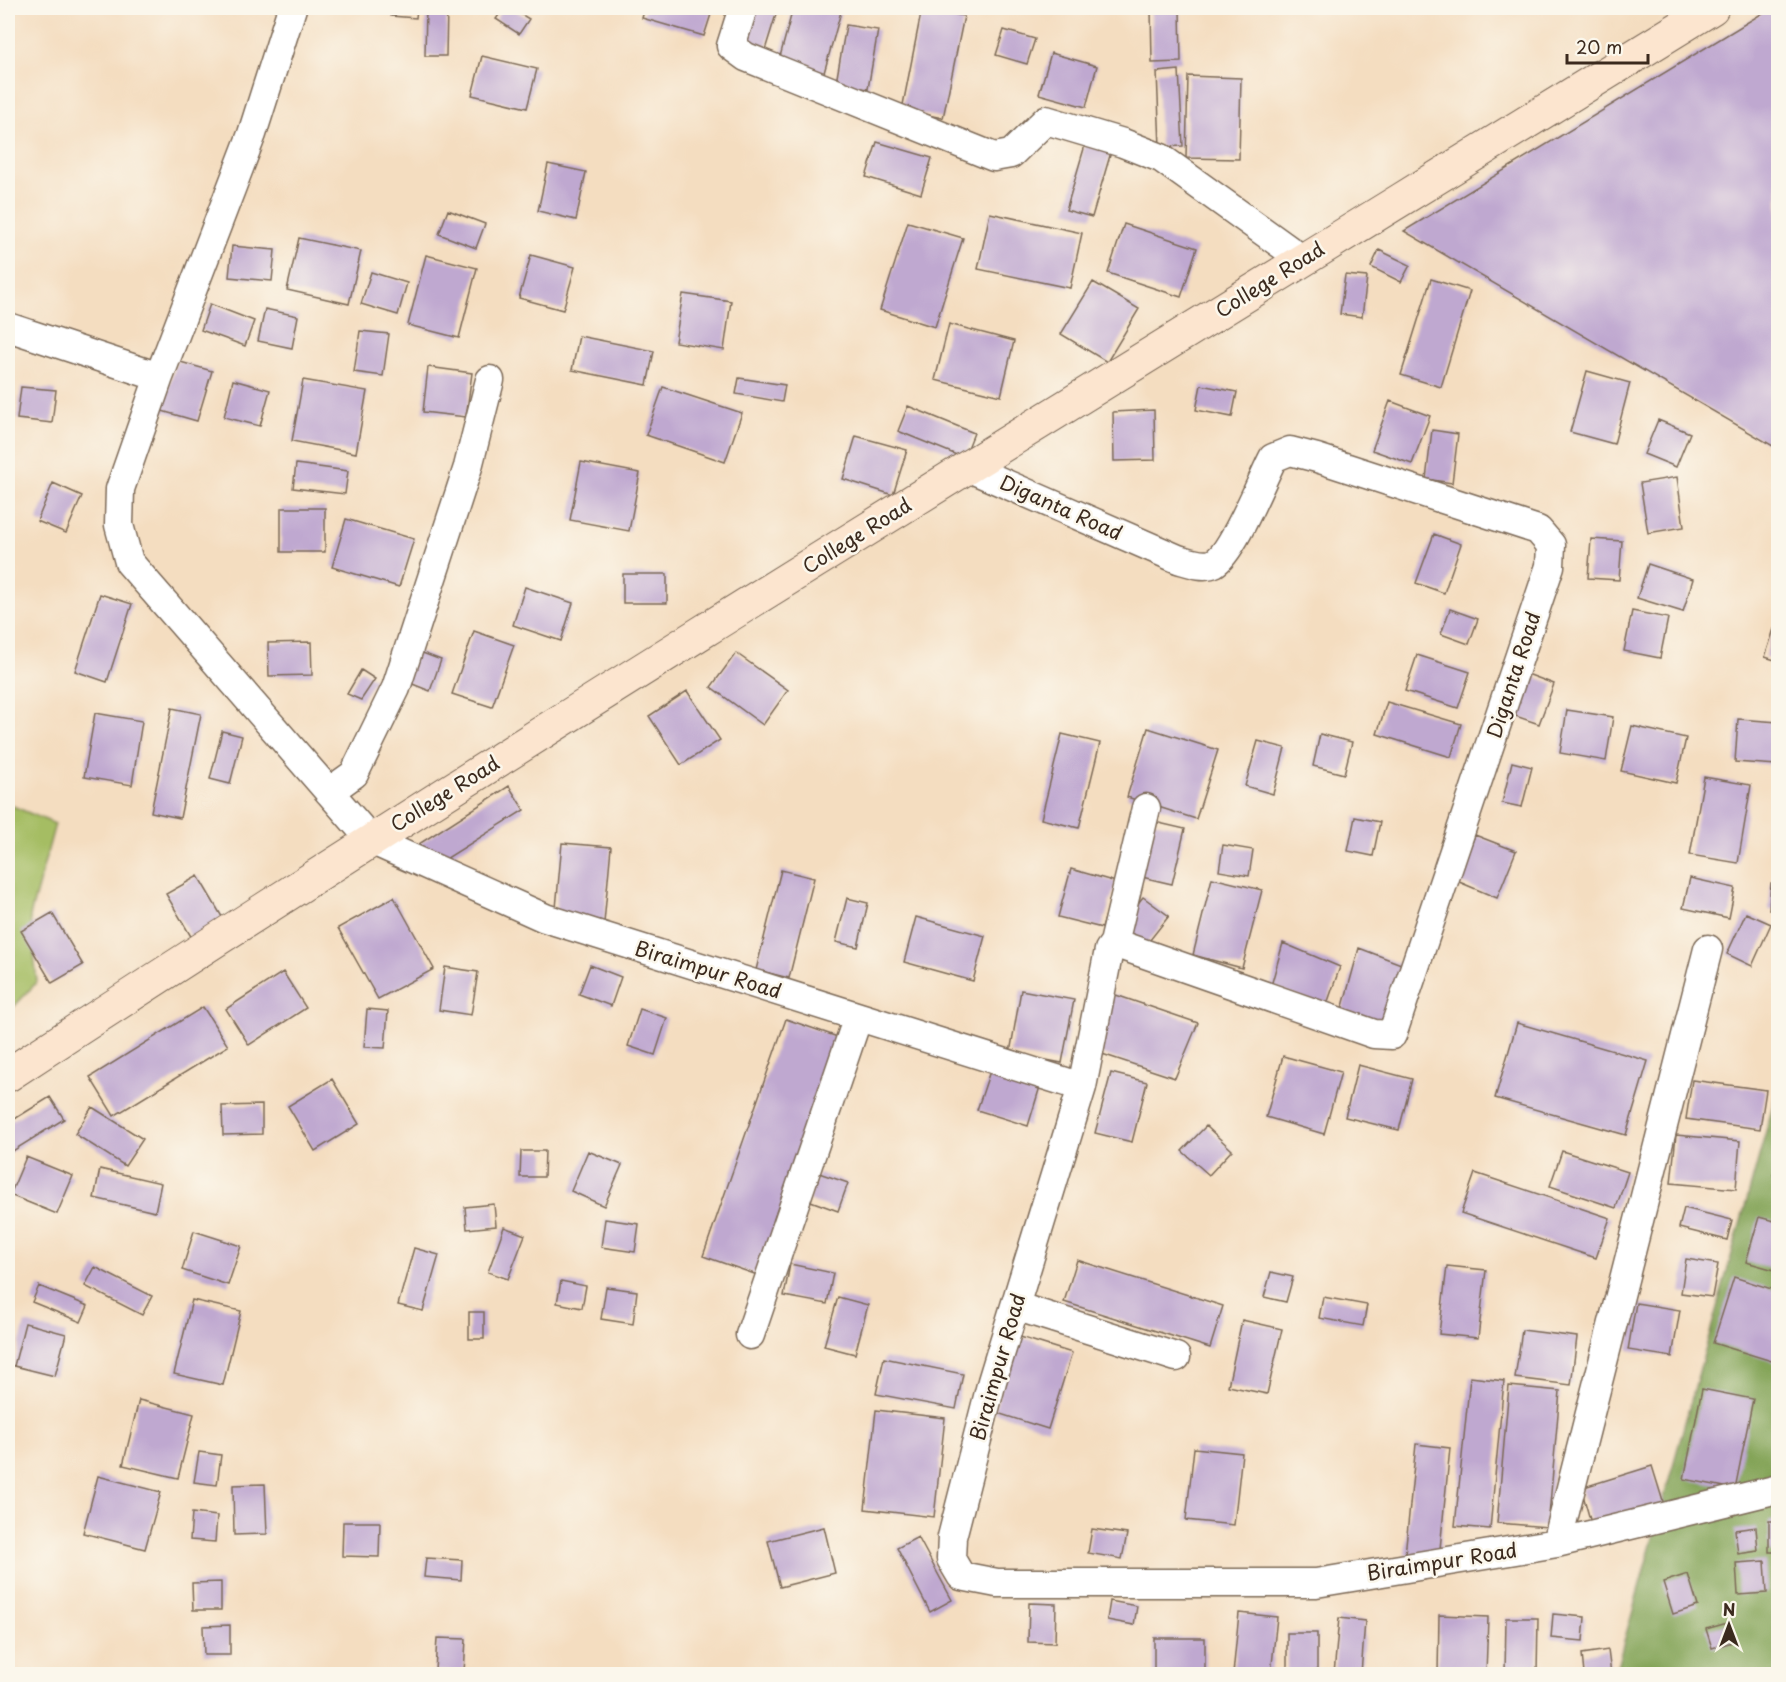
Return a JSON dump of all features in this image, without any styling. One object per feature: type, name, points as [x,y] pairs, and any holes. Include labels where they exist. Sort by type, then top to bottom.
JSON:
[{"type":"main road","name":"College Road","points":[[12,1067],[968,467],[1712,8]]},
{"type":"street","points":[[292,8],[252,134],[159,377],[120,489],[119,525],[129,562],[371,840]]},
{"type":"street","points":[[743,8],[732,46],[746,57],[994,157],[1011,154],[1046,120],[1123,142],[1161,158],[1303,260]]},
{"type":"street","points":[[8,327],[159,377]]},
{"type":"street","points":[[329,792],[354,774],[396,688],[468,466],[490,380]]},
{"type":"street","name":"Diganta Road","points":[[968,467],[1178,559],[1199,565],[1214,562],[1230,546],[1273,458],[1290,451],[1538,530],[1551,545],[1550,567],[1392,1035],[1374,1034],[1114,943]]},
{"type":"street","points":[[1082,1087],[1108,950],[1114,943],[1146,808]]},
{"type":"street","name":"Biraimpur Road","points":[[371,840],[545,918],[1082,1087],[992,1381],[952,1537],[951,1559],[961,1576],[997,1583],[1316,1583],[1557,1543],[1779,1489]]},
{"type":"street","points":[[1557,1543],[1708,949]]},
{"type":"street","points":[[750,1335],[858,1017]]},
{"type":"street","points":[[1015,1306],[1176,1357]]},
{"type":"green space","points":[[8,804],[55,824],[30,916],[37,982],[8,1013]]},
{"type":"green space","points":[[1778,1088],[1778,1674],[1615,1674]]},
{"type":"building","points":[[392,8],[417,8],[416,18],[391,16]]},
{"type":"building","points":[[426,8],[447,8],[446,56],[425,56]]},
{"type":"building","points":[[504,8],[511,8],[529,19],[519,34],[496,19]]},
{"type":"building","points":[[645,8],[713,8],[704,36],[642,18]]},
{"type":"building","points":[[757,8],[778,8],[765,50],[746,45]]},
{"type":"building","points":[[793,8],[842,8],[822,80],[777,68]]},
{"type":"building","points":[[922,8],[964,16],[943,118],[902,110]]},
{"type":"building","points":[[1151,8],[1180,8],[1181,62],[1152,63]]},
{"type":"building","points":[[1771,8],[1778,8],[1778,449],[1404,231]]},
{"type":"building","points":[[846,25],[878,30],[868,89],[836,83]]},
{"type":"building","points":[[1004,30],[1035,39],[1027,64],[996,55]]},
{"type":"building","points":[[1051,53],[1097,66],[1086,107],[1039,94]]},
{"type":"building","points":[[482,56],[537,69],[527,108],[472,95]]},
{"type":"building","points":[[1179,70],[1183,146],[1160,147],[1157,72]]},
{"type":"building","points":[[1188,76],[1241,78],[1239,159],[1186,158]]},
{"type":"building","points":[[877,142],[932,158],[921,194],[866,177]]},
{"type":"building","points":[[1085,145],[1111,152],[1092,217],[1066,210]]},
{"type":"building","points":[[548,164],[586,172],[576,220],[538,211]]},
{"type":"building","points":[[448,210],[485,224],[476,248],[439,234]]},
{"type":"building","points":[[990,213],[1082,233],[1070,288],[978,269]]},
{"type":"building","points":[[908,222],[963,238],[935,327],[880,310]]},
{"type":"building","points":[[1124,224],[1197,248],[1181,297],[1108,273]]},
{"type":"building","points":[[299,238],[361,251],[349,304],[287,290]]},
{"type":"building","points":[[232,246],[275,250],[272,281],[229,277]]},
{"type":"building","points":[[1379,250],[1410,265],[1401,282],[1371,267]]},
{"type":"building","points":[[426,255],[477,268],[459,338],[408,325]]},
{"type":"building","points":[[531,255],[575,267],[563,310],[519,298]]},
{"type":"building","points":[[371,272],[407,283],[398,315],[361,304]]},
{"type":"building","points":[[1345,275],[1367,277],[1362,317],[1340,314]]},
{"type":"building","points":[[1431,279],[1470,291],[1441,387],[1401,375]]},
{"type":"building","points":[[1093,282],[1139,309],[1107,362],[1061,334]]},
{"type":"building","points":[[683,294],[731,301],[724,350],[675,342]]},
{"type":"building","points":[[210,304],[254,321],[245,346],[201,330]]},
{"type":"building","points":[[265,309],[298,316],[292,348],[258,341]]},
{"type":"building","points":[[949,324],[1014,341],[1001,396],[935,380]]},
{"type":"building","points":[[360,331],[389,334],[383,376],[354,372]]},
{"type":"building","points":[[579,336],[654,351],[647,385],[572,370]]},
{"type":"building","points":[[177,361],[212,371],[197,421],[162,411]]},
{"type":"building","points":[[428,367],[472,373],[466,417],[423,412]]},
{"type":"building","points":[[1587,371],[1630,383],[1614,444],[1570,432]]},
{"type":"building","points":[[739,378],[785,385],[782,402],[736,394]]},
{"type":"building","points":[[233,380],[270,390],[260,426],[224,417]]},
{"type":"building","points":[[303,380],[367,391],[356,453],[292,441]]},
{"type":"building","points":[[1201,385],[1237,392],[1232,417],[1196,410]]},
{"type":"building","points":[[21,387],[56,390],[52,423],[17,419]]},
{"type":"building","points":[[663,387],[742,413],[725,462],[646,435]]},
{"type":"building","points":[[1390,401],[1430,416],[1412,464],[1372,450]]},
{"type":"building","points":[[908,406],[974,433],[964,458],[898,431]]},
{"type":"building","points":[[1154,410],[1155,460],[1114,461],[1113,412]]},
{"type":"building","points":[[1658,420],[1690,433],[1676,467],[1644,454]]},
{"type":"building","points":[[1432,430],[1458,434],[1452,483],[1426,479]]},
{"type":"building","points":[[856,436],[907,450],[893,495],[843,479]]},
{"type":"building","points":[[581,462],[640,473],[629,531],[570,520]]},
{"type":"building","points":[[296,464],[348,471],[345,494],[293,488]]},
{"type":"building","points":[[1677,477],[1684,527],[1648,533],[1640,483]]},
{"type":"building","points":[[53,483],[82,496],[66,533],[37,521]]},
{"type":"building","points":[[281,508],[325,508],[325,552],[281,552]]},
{"type":"building","points":[[346,519],[414,539],[399,587],[332,567]]},
{"type":"building","points":[[1434,534],[1461,544],[1444,593],[1416,583]]},
{"type":"building","points":[[1591,539],[1622,541],[1619,580],[1588,578]]},
{"type":"building","points":[[1648,564],[1693,579],[1683,612],[1637,598]]},
{"type":"building","points":[[623,574],[667,574],[667,603],[623,603]]},
{"type":"building","points":[[525,587],[573,603],[561,641],[513,625]]},
{"type":"building","points":[[100,594],[132,604],[107,682],[75,671]]},
{"type":"building","points":[[1450,609],[1478,619],[1469,644],[1441,634]]},
{"type":"building","points":[[1632,611],[1668,618],[1660,658],[1624,651]]},
{"type":"building","points":[[1774,629],[1778,630],[1778,661],[1765,657]]},
{"type":"building","points":[[474,631],[514,645],[492,707],[452,694]]},
{"type":"building","points":[[311,642],[312,675],[269,676],[268,643]]},
{"type":"building","points":[[412,649],[441,660],[430,691],[400,679]]},
{"type":"building","points":[[736,653],[788,690],[763,725],[711,687]]},
{"type":"building","points":[[1417,655],[1470,672],[1458,708],[1405,691]]},
{"type":"building","points":[[361,670],[375,679],[361,700],[347,694]]},
{"type":"building","points":[[1522,672],[1554,684],[1539,724],[1507,713]]},
{"type":"building","points":[[687,691],[720,740],[681,765],[649,716]]},
{"type":"building","points":[[1387,702],[1461,724],[1451,757],[1377,734]]},
{"type":"building","points":[[172,708],[201,714],[180,818],[151,812]]},
{"type":"building","points":[[1567,710],[1613,717],[1606,761],[1560,753]]},
{"type":"building","points":[[95,713],[142,721],[132,785],[84,777]]},
{"type":"building","points":[[1738,719],[1778,722],[1777,765],[1735,762]]},
{"type":"building","points":[[1632,726],[1686,738],[1676,783],[1621,771]]},
{"type":"building","points":[[1148,728],[1218,750],[1196,819],[1127,797]]},
{"type":"building","points":[[222,731],[242,736],[230,784],[210,779]]},
{"type":"building","points":[[1062,734],[1100,743],[1079,828],[1041,819]]},
{"type":"building","points":[[1320,734],[1352,742],[1344,774],[1313,766]]},
{"type":"building","points":[[1258,741],[1285,748],[1273,794],[1245,786]]},
{"type":"building","points":[[1512,762],[1532,767],[1522,807],[1502,803]]},
{"type":"building","points":[[1704,777],[1751,785],[1738,863],[1690,855]]},
{"type":"building","points":[[509,786],[524,810],[433,867],[419,844]]},
{"type":"building","points":[[1355,817],[1380,822],[1373,856],[1348,851]]},
{"type":"building","points":[[1146,820],[1185,829],[1172,884],[1133,875]]},
{"type":"building","points":[[1475,835],[1516,851],[1497,898],[1457,881]]},
{"type":"building","points":[[562,843],[611,847],[604,923],[555,919]]},
{"type":"building","points":[[1223,845],[1253,850],[1249,876],[1219,871]]},
{"type":"building","points":[[1071,869],[1116,882],[1102,928],[1058,917]]},
{"type":"building","points":[[781,870],[814,878],[789,978],[756,970]]},
{"type":"building","points":[[198,876],[228,927],[196,945],[166,894]]},
{"type":"building","points":[[1212,878],[1262,890],[1242,968],[1193,955]]},
{"type":"building","points":[[1690,878],[1735,888],[1729,918],[1683,908]]},
{"type":"building","points":[[1771,883],[1778,883],[1778,910],[1769,910]]},
{"type":"building","points":[[394,897],[434,969],[378,999],[338,928]]},
{"type":"building","points":[[1143,897],[1169,916],[1146,945],[1120,926]]},
{"type":"building","points":[[847,898],[868,903],[858,947],[836,942]]},
{"type":"building","points":[[52,913],[83,965],[52,983],[21,931]]},
{"type":"building","points":[[1746,913],[1771,924],[1752,966],[1727,954]]},
{"type":"building","points":[[916,917],[985,936],[973,981],[904,962]]},
{"type":"building","points":[[1283,943],[1340,967],[1326,1007],[1271,986]]},
{"type":"building","points":[[1359,948],[1401,964],[1385,1023],[1342,1010]]},
{"type":"building","points":[[590,965],[621,977],[611,1006],[579,994]]},
{"type":"building","points":[[445,967],[478,972],[471,1015],[439,1010]]},
{"type":"building","points":[[283,972],[306,1008],[249,1045],[226,1009]]},
{"type":"building","points":[[1021,990],[1074,1000],[1062,1063],[1010,1053]]},
{"type":"building","points":[[1113,994],[1198,1023],[1175,1078],[1096,1052]]},
{"type":"building","points":[[203,1007],[228,1046],[114,1116],[90,1077]]},
{"type":"building","points":[[367,1009],[388,1011],[385,1048],[364,1047]]},
{"type":"building","points":[[640,1009],[667,1018],[655,1055],[628,1046]]},
{"type":"building","points":[[786,1019],[849,1041],[766,1278],[703,1256]]},
{"type":"building","points":[[1517,1023],[1648,1061],[1626,1135],[1495,1098]]},
{"type":"building","points":[[1283,1056],[1341,1072],[1324,1134],[1266,1117]]},
{"type":"building","points":[[992,1065],[1042,1080],[1028,1126],[977,1110]]},
{"type":"building","points":[[1358,1065],[1412,1079],[1399,1130],[1345,1117]]},
{"type":"building","points":[[1111,1073],[1147,1082],[1132,1142],[1095,1133]]},
{"type":"building","points":[[332,1079],[359,1124],[315,1151],[288,1106]]},
{"type":"building","points":[[1692,1080],[1766,1090],[1760,1129],[1686,1119]]},
{"type":"building","points":[[50,1097],[64,1119],[8,1154],[8,1123]]},
{"type":"building","points":[[262,1105],[262,1134],[223,1135],[222,1106]]},
{"type":"building","points":[[92,1107],[143,1139],[125,1166],[75,1134]]},
{"type":"building","points":[[1206,1126],[1232,1150],[1209,1175],[1182,1151]]},
{"type":"building","points":[[1676,1135],[1740,1141],[1736,1189],[1671,1183]]},
{"type":"building","points":[[521,1151],[545,1151],[544,1177],[520,1177]]},
{"type":"building","points":[[588,1151],[622,1165],[604,1206],[571,1191]]},
{"type":"building","points":[[1562,1151],[1628,1172],[1616,1208],[1550,1186]]},
{"type":"building","points":[[1778,1155],[1778,1176],[1773,1175]]},
{"type":"building","points":[[26,1157],[73,1176],[57,1214],[10,1195]]},
{"type":"building","points":[[100,1169],[161,1183],[155,1212],[94,1198]]},
{"type":"building","points":[[819,1173],[848,1183],[838,1211],[808,1200]]},
{"type":"building","points":[[1475,1173],[1610,1218],[1596,1258],[1461,1213]]},
{"type":"building","points":[[494,1204],[496,1226],[467,1229],[465,1207]]},
{"type":"building","points":[[1684,1208],[1732,1220],[1727,1240],[1679,1228]]},
{"type":"building","points":[[1759,1217],[1778,1222],[1778,1271],[1746,1262]]},
{"type":"building","points":[[605,1219],[639,1224],[635,1252],[601,1247]]},
{"type":"building","points":[[504,1227],[525,1235],[508,1279],[488,1272]]},
{"type":"building","points":[[194,1231],[241,1246],[228,1285],[182,1270]]},
{"type":"building","points":[[414,1248],[439,1255],[423,1311],[398,1305]]},
{"type":"building","points":[[1686,1259],[1718,1264],[1712,1297],[1681,1293]]},
{"type":"building","points":[[1077,1260],[1223,1306],[1210,1348],[1064,1302]]},
{"type":"building","points":[[790,1264],[833,1273],[827,1304],[784,1296]]},
{"type":"building","points":[[1447,1266],[1486,1270],[1478,1338],[1439,1334]]},
{"type":"building","points":[[95,1267],[152,1296],[142,1315],[85,1286]]},
{"type":"building","points":[[1271,1272],[1293,1277],[1286,1302],[1264,1297]]},
{"type":"building","points":[[1734,1277],[1778,1291],[1778,1363],[1713,1343]]},
{"type":"building","points":[[561,1281],[586,1286],[582,1308],[557,1303]]},
{"type":"building","points":[[39,1286],[88,1306],[81,1322],[32,1302]]},
{"type":"building","points":[[606,1287],[637,1291],[633,1324],[601,1319]]},
{"type":"building","points":[[838,1297],[868,1305],[855,1354],[824,1346]]},
{"type":"building","points":[[1323,1297],[1367,1305],[1363,1326],[1319,1318]]},
{"type":"building","points":[[192,1300],[241,1311],[223,1385],[174,1374]]},
{"type":"building","points":[[1636,1303],[1680,1310],[1672,1357],[1628,1350]]},
{"type":"building","points":[[469,1312],[484,1312],[484,1339],[469,1339]]},
{"type":"building","points":[[1242,1320],[1282,1329],[1267,1394],[1228,1386]]},
{"type":"building","points":[[25,1323],[66,1334],[55,1376],[14,1366]]},
{"type":"building","points":[[1522,1330],[1577,1337],[1571,1385],[1515,1378]]},
{"type":"building","points":[[1017,1336],[1072,1353],[1048,1429],[994,1412]]},
{"type":"building","points":[[884,1358],[963,1374],[956,1409],[876,1394]]},
{"type":"building","points":[[1470,1377],[1504,1381],[1490,1529],[1455,1526]]},
{"type":"building","points":[[1509,1386],[1560,1391],[1548,1527],[1497,1523]]},
{"type":"building","points":[[1702,1389],[1753,1399],[1735,1489],[1684,1479]]},
{"type":"building","points":[[139,1400],[194,1414],[178,1478],[123,1465]]},
{"type":"building","points":[[876,1410],[945,1418],[934,1517],[865,1509]]},
{"type":"building","points":[[1416,1444],[1450,1448],[1439,1559],[1405,1555]]},
{"type":"building","points":[[1194,1448],[1242,1453],[1234,1525],[1186,1520]]},
{"type":"building","points":[[199,1452],[221,1455],[217,1485],[194,1482]]},
{"type":"building","points":[[1652,1466],[1665,1508],[1593,1530],[1581,1488]]},
{"type":"building","points":[[98,1476],[161,1492],[145,1549],[83,1533]]},
{"type":"building","points":[[265,1484],[267,1534],[234,1535],[233,1485]]},
{"type":"building","points":[[192,1513],[217,1516],[215,1542],[190,1540]]},
{"type":"building","points":[[1769,1521],[1778,1521],[1778,1552],[1769,1552]]},
{"type":"building","points":[[343,1522],[380,1522],[379,1557],[342,1556]]},
{"type":"building","points":[[824,1527],[835,1573],[780,1587],[768,1541]]},
{"type":"building","points":[[1756,1527],[1758,1551],[1738,1554],[1735,1530]]},
{"type":"building","points":[[1092,1529],[1127,1534],[1122,1559],[1088,1553]]},
{"type":"building","points":[[918,1537],[952,1600],[930,1612],[897,1548]]},
{"type":"building","points":[[426,1558],[462,1560],[461,1580],[424,1577]]},
{"type":"building","points":[[1765,1561],[1767,1593],[1738,1595],[1736,1563]]},
{"type":"building","points":[[1688,1574],[1698,1606],[1673,1614],[1663,1582]]},
{"type":"building","points":[[221,1582],[221,1610],[193,1610],[192,1583]]},
{"type":"building","points":[[1110,1601],[1137,1606],[1134,1625],[1107,1620]]},
{"type":"building","points":[[1029,1603],[1056,1604],[1055,1643],[1028,1642]]},
{"type":"building","points":[[1239,1613],[1277,1617],[1271,1674],[1233,1674]]},
{"type":"building","points":[[1553,1614],[1585,1617],[1583,1641],[1551,1638]]},
{"type":"building","points":[[1439,1615],[1488,1617],[1486,1674],[1438,1674]]},
{"type":"building","points":[[1339,1618],[1365,1621],[1361,1674],[1334,1674]]},
{"type":"building","points":[[1506,1618],[1538,1618],[1537,1674],[1505,1674]]},
{"type":"building","points":[[1731,1622],[1736,1641],[1712,1648],[1706,1629]]},
{"type":"building","points":[[230,1625],[230,1655],[204,1655],[203,1626]]},
{"type":"building","points":[[1287,1633],[1317,1633],[1317,1674],[1287,1674]]},
{"type":"building","points":[[437,1638],[466,1639],[464,1672],[435,1671]]},
{"type":"building","points":[[1154,1638],[1205,1638],[1205,1674],[1154,1674]]},
{"type":"building","points":[[1608,1650],[1611,1674],[1584,1674],[1582,1654]]}]
